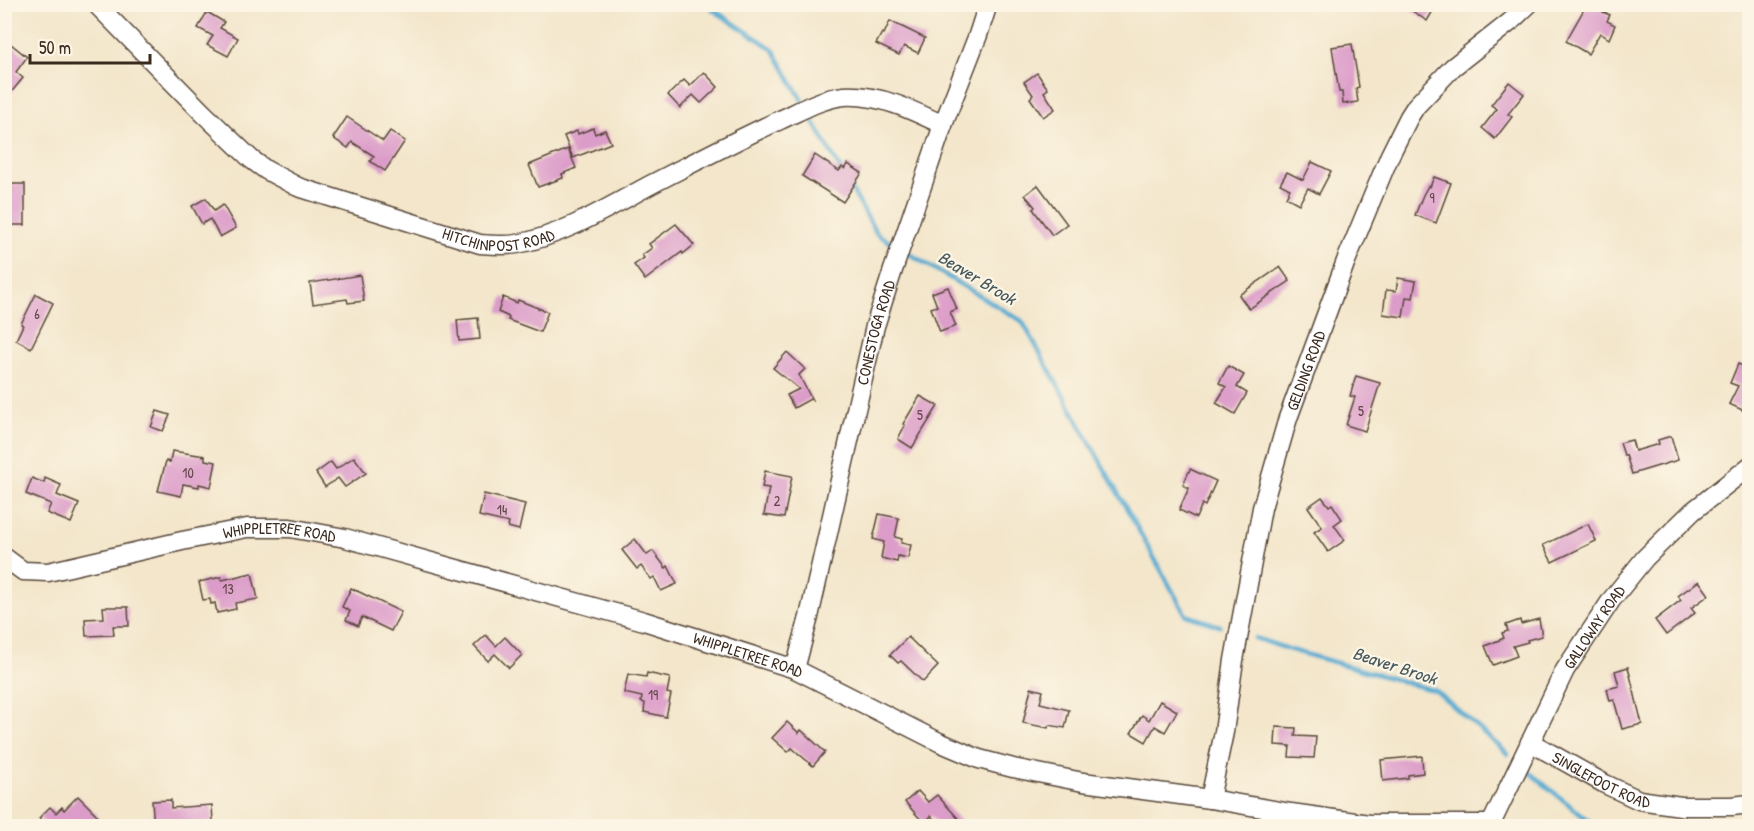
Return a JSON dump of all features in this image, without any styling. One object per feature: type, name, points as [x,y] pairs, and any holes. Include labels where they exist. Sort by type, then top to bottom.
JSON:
[{"type":"street","name":"CONESTOGA ROAD","points":[[795,669],[809,617],[875,326],[943,125],[988,4]]},
{"type":"street","name":"GELDING ROAD","points":[[1210,799],[1224,732],[1234,660],[1262,507],[1288,418],[1346,261],[1390,155],[1416,106],[1453,67],[1529,4]]},
{"type":"street","name":"HITCHINPOST ROAD","points":[[108,8],[211,121],[266,170],[298,187],[480,243],[517,244],[560,230],[590,217],[762,128],[827,99],[844,96],[886,101],[914,110],[943,125]]},
{"type":"street","name":"GALLOWAY ROAD","points":[[1491,825],[1565,670],[1612,598],[1645,558],[1693,511],[1749,466]]},
{"type":"street","name":"WHIPPLETREE ROAD","points":[[4,557],[23,571],[48,572],[247,528],[290,528],[345,538],[644,621],[795,669],[939,742],[979,759],[1013,768],[1083,782],[1369,824],[1491,825]]},
{"type":"street","name":"SINGLEFOOT ROAD","points":[[1530,742],[1605,784],[1639,800],[1681,806],[1749,804]]},
{"type":"building","points":[[1402,4],[1437,4],[1427,21]]},
{"type":"building","points":[[1587,4],[1606,4],[1603,12],[1610,15],[1607,21],[1615,25],[1609,39],[1600,33],[1588,54],[1566,41]]},
{"type":"building","points":[[207,12],[224,22],[220,28],[238,38],[228,56],[207,45],[213,36],[198,28]]},
{"type":"building","points":[[890,21],[925,38],[918,53],[904,46],[899,55],[876,44]]},
{"type":"building","points":[[11,44],[27,57],[16,72],[23,78],[4,101],[4,54]]},
{"type":"building","points":[[1352,44],[1359,87],[1356,88],[1358,102],[1343,104],[1332,47]]},
{"type":"building","points":[[704,72],[718,87],[701,103],[693,95],[680,108],[668,95],[684,80],[690,86]]},
{"type":"building","points":[[1037,73],[1048,89],[1044,92],[1055,109],[1043,117],[1030,98],[1033,95],[1024,82]]},
{"type":"building","points":[[1509,82],[1524,94],[1508,114],[1512,117],[1495,139],[1482,128],[1497,109],[1491,105]]},
{"type":"building","points":[[347,117],[383,141],[390,131],[405,141],[385,171],[370,161],[374,156],[352,142],[348,148],[333,138]]},
{"type":"building","points":[[593,128],[595,134],[605,130],[611,143],[573,158],[564,136]]},
{"type":"building","points":[[568,149],[576,168],[562,174],[563,178],[538,187],[529,165]]},
{"type":"building","points":[[815,155],[839,171],[842,167],[845,169],[848,164],[862,173],[843,202],[802,176]]},
{"type":"building","points":[[1312,162],[1331,171],[1319,194],[1308,188],[1299,204],[1286,197],[1290,189],[1280,184],[1287,172],[1303,180]]},
{"type":"building","points":[[1434,177],[1451,183],[1436,223],[1415,215]]},
{"type":"building","points":[[4,184],[25,184],[25,225],[4,225]]},
{"type":"building","points":[[1038,185],[1067,224],[1052,235],[1025,195]]},
{"type":"building","points":[[206,198],[214,211],[223,205],[236,228],[220,237],[210,219],[202,224],[192,206]]},
{"type":"building","points":[[676,224],[694,245],[645,280],[634,265],[652,248],[649,244]]},
{"type":"building","points":[[1280,267],[1290,281],[1249,309],[1239,295]]},
{"type":"building","points":[[360,275],[364,301],[348,303],[347,299],[313,304],[310,283]]},
{"type":"building","points":[[1398,278],[1416,281],[1413,298],[1406,297],[1403,317],[1383,314],[1386,290],[1396,291]]},
{"type":"building","points":[[948,287],[957,309],[950,312],[956,326],[940,332],[931,308],[937,306],[932,293]]},
{"type":"building","points":[[36,294],[53,303],[31,348],[16,340]]},
{"type":"building","points":[[503,297],[517,303],[518,300],[548,312],[540,332],[508,320],[509,317],[498,312]]},
{"type":"building","points":[[478,318],[480,339],[459,341],[457,320]]},
{"type":"building","points":[[787,352],[805,369],[799,375],[812,400],[794,408],[787,395],[799,389],[773,368]]},
{"type":"building","points":[[1749,360],[1749,413],[1729,404],[1738,386],[1730,383],[1738,364],[1746,367]]},
{"type":"building","points":[[1228,366],[1244,375],[1237,387],[1247,393],[1235,414],[1216,403],[1226,387],[1219,383]]},
{"type":"building","points":[[1356,376],[1380,383],[1365,431],[1346,425],[1355,397],[1350,396]]},
{"type":"building","points":[[920,396],[938,406],[912,448],[898,439],[905,425],[903,424]]},
{"type":"building","points":[[157,411],[170,415],[163,431],[151,427]]},
{"type":"building","points":[[1671,436],[1678,460],[1632,474],[1620,443],[1632,440],[1635,451],[1659,444],[1658,440]]},
{"type":"building","points":[[172,451],[205,456],[205,460],[216,462],[211,487],[183,484],[181,496],[158,491],[166,461],[170,462]]},
{"type":"building","points":[[354,457],[366,473],[345,487],[338,478],[325,487],[316,473],[331,462],[336,469]]},
{"type":"building","points":[[1190,469],[1216,481],[1205,506],[1202,504],[1196,518],[1179,510],[1189,488],[1183,485]]},
{"type":"building","points":[[765,471],[792,476],[784,518],[764,515],[769,488],[762,487]]},
{"type":"building","points":[[32,478],[44,483],[45,478],[61,485],[57,495],[79,504],[71,523],[47,513],[51,504],[26,494]]},
{"type":"building","points":[[484,494],[525,504],[519,530],[508,527],[509,523],[479,516]]},
{"type":"building","points":[[1322,497],[1329,506],[1332,504],[1342,519],[1334,525],[1345,540],[1328,552],[1314,532],[1322,527],[1308,507]]},
{"type":"building","points":[[879,514],[899,518],[895,537],[902,539],[901,543],[911,545],[908,558],[898,556],[897,562],[881,558],[884,542],[873,539]]},
{"type":"building","points":[[1588,524],[1596,541],[1552,562],[1543,545]]},
{"type":"building","points":[[635,539],[647,555],[653,551],[666,568],[668,566],[677,584],[661,591],[654,577],[651,579],[641,566],[637,569],[622,550]]},
{"type":"building","points":[[252,573],[258,599],[235,603],[236,609],[217,613],[215,603],[211,604],[210,599],[203,600],[199,582],[221,577],[222,580]]},
{"type":"building","points":[[1699,581],[1709,595],[1691,608],[1695,613],[1666,635],[1655,620],[1681,600],[1678,596]]},
{"type":"building","points":[[351,588],[401,612],[391,631],[362,617],[358,626],[346,620],[350,611],[342,607]]},
{"type":"building","points":[[103,607],[128,607],[129,626],[113,626],[114,635],[86,636],[85,619],[104,618]]},
{"type":"building","points":[[1539,619],[1542,636],[1513,646],[1517,656],[1493,665],[1485,646],[1504,638],[1502,633],[1508,631],[1506,625],[1520,620],[1521,624]]},
{"type":"building","points":[[486,635],[496,646],[505,637],[522,655],[509,668],[495,654],[488,661],[474,646]]},
{"type":"building","points":[[908,637],[938,666],[923,682],[901,661],[898,663],[890,655]]},
{"type":"building","points":[[1628,667],[1642,724],[1622,729],[1614,700],[1610,701],[1607,689],[1619,686],[1615,671]]},
{"type":"building","points":[[647,673],[670,678],[667,693],[671,694],[666,717],[644,712],[645,703],[641,702],[642,697],[624,693],[628,674],[646,677]]},
{"type":"building","points":[[1031,688],[1043,691],[1040,703],[1069,710],[1065,728],[1049,725],[1048,728],[1023,723]]},
{"type":"building","points":[[1160,701],[1177,711],[1165,732],[1155,726],[1146,742],[1131,733],[1142,715],[1149,720]]},
{"type":"building","points":[[787,722],[799,733],[801,730],[825,752],[813,766],[792,748],[788,752],[772,738]]},
{"type":"building","points":[[1276,727],[1296,728],[1295,736],[1316,737],[1314,758],[1289,757],[1290,746],[1275,745]]},
{"type":"building","points":[[1422,756],[1423,773],[1408,775],[1408,778],[1383,781],[1381,760]]},
{"type":"building","points":[[918,791],[928,802],[937,795],[965,826],[940,826],[931,816],[924,823],[905,802]]},
{"type":"building","points":[[78,796],[98,816],[87,826],[43,826],[46,824],[39,818],[50,807],[56,813],[62,807],[64,810]]},
{"type":"building","points":[[171,800],[171,808],[212,805],[213,822],[200,823],[201,826],[154,826],[152,801]]},
{"type":"waterway","name":"Beaver Brook","points":[[710,4],[712,9],[773,49],[804,104]]},
{"type":"waterway","name":"Beaver Brook","points":[[808,112],[842,172]]},
{"type":"waterway","name":"Beaver Brook","points":[[849,185],[877,234],[896,246]]},
{"type":"waterway","name":"Beaver Brook","points":[[903,250],[1022,321],[1186,615],[1220,626]]},
{"type":"waterway","name":"Beaver Brook","points":[[1255,638],[1436,691],[1508,754]]},
{"type":"waterway","name":"Beaver Brook","points":[[1529,772],[1595,826]]}]
